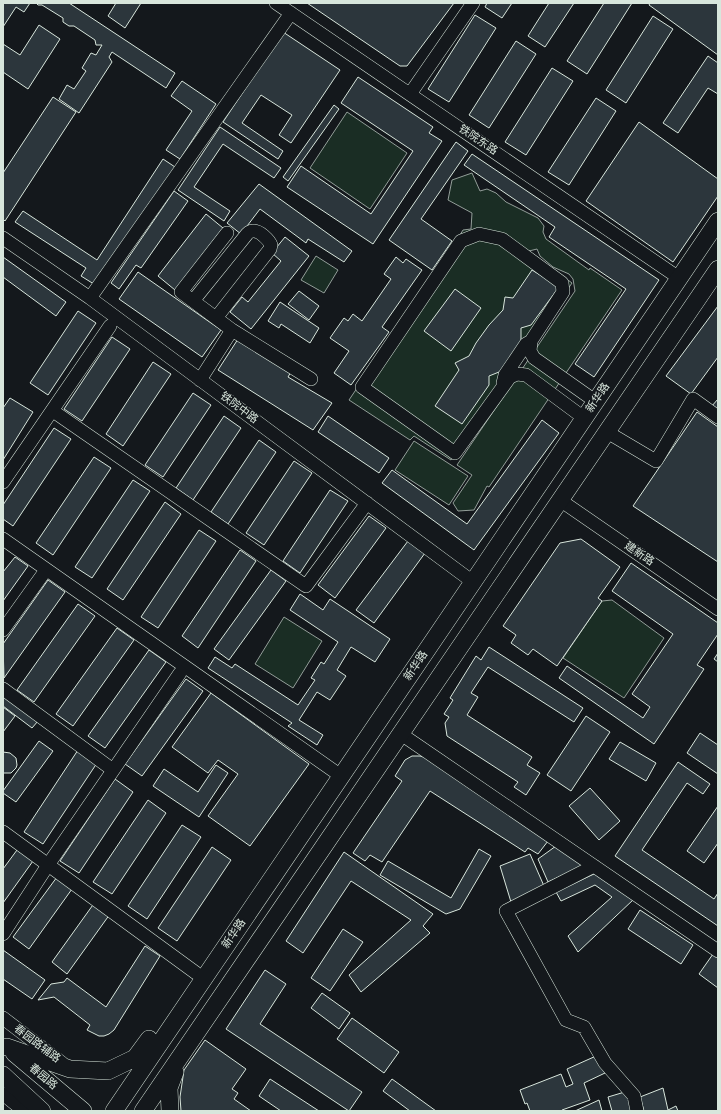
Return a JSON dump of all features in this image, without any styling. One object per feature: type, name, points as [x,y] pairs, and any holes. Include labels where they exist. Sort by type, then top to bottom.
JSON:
[{"type":"main road","name":"新华路","points":[[114,1111],[718,221]]},
{"type":"main road","points":[[143,1111],[718,269]]},
{"type":"main road","points":[[5,1045],[70,1069],[108,1071],[135,1058],[203,963],[227,944]]},
{"type":"main road","name":"春园路","points":[[5,1045],[83,1111]]},
{"type":"main road","points":[[170,1111],[169,1088],[182,1054]]},
{"type":"main road","points":[[3,1075],[42,1111]]},
{"type":"main road","points":[[3,1079],[27,1111]]},
{"type":"street","name":"铁院东路","points":[[276,3],[679,278]]},
{"type":"street","points":[[410,94],[473,3]]},
{"type":"street","points":[[90,298],[291,13]]},
{"type":"street","points":[[193,301],[247,234],[251,231],[255,231],[270,240],[270,249],[216,318]]},
{"type":"street","points":[[227,233],[181,292],[232,330],[311,379]]},
{"type":"street","points":[[502,388],[505,375],[526,344],[531,341],[563,292],[562,283],[502,239],[479,234],[462,241],[362,386],[455,453],[502,388],[510,376],[517,374],[526,375],[584,418]]},
{"type":"street","name":"铁院中路","points":[[3,238],[90,298],[473,582]]},
{"type":"street","points":[[3,482],[110,326]]},
{"type":"street","points":[[200,380],[232,330]]},
{"type":"street","points":[[531,341],[530,351],[534,358],[596,401]]},
{"type":"street","points":[[607,432],[656,461],[694,399],[718,417]]},
{"type":"street","points":[[53,410],[306,586],[367,503]]},
{"type":"street","name":"建新路","points":[[560,500],[718,609]]},
{"type":"street","points":[[3,539],[341,776]]},
{"type":"street","points":[[3,630],[46,570]]},
{"type":"street","points":[[3,934],[48,865],[180,673]]},
{"type":"street","points":[[3,689],[113,770]]},
{"type":"street","points":[[400,734],[718,951]]},
{"type":"street","points":[[3,832],[196,973]]},
{"type":"street","points":[[594,866],[506,911],[566,1020],[584,1027],[605,1063],[634,1096],[637,1111]]},
{"type":"street","name":"春园路辅路","points":[[3,1018],[70,1069]]},
{"type":"street","points":[[3,1094],[24,1111]]},
{"type":"green space","points":[[347,112],[407,153],[370,209],[310,168]]},
{"type":"green space","points":[[472,173],[480,191],[487,189],[496,193],[506,202],[538,218],[544,226],[543,232],[546,239],[589,270],[590,268],[622,290],[489,487],[487,486],[474,510],[458,511],[453,503],[472,475],[457,465],[575,291],[573,279],[569,274],[553,267],[540,256],[537,249],[529,251],[572,283],[451,460],[414,436],[410,440],[349,400],[463,230],[471,229],[472,213],[448,200],[452,180]]},
{"type":"green space","points":[[316,256],[338,270],[324,293],[301,280]]},
{"type":"green space","points":[[414,441],[468,476],[449,505],[395,470]]},
{"type":"green space","points":[[612,600],[664,638],[624,698],[563,658],[602,601]]},
{"type":"green space","points":[[284,617],[322,641],[293,688],[255,664]]},
{"type":"building","points":[[3,3],[30,3],[24,12],[16,7],[3,27]]},
{"type":"building","points":[[36,3],[69,3],[175,73],[166,88],[112,52],[109,57],[112,62],[79,113],[59,99],[67,85],[74,89],[86,71],[82,68],[91,53],[96,55],[102,45],[96,45],[95,40],[74,26],[69,26],[63,22],[63,18]]},
{"type":"building","points":[[116,3],[141,3],[125,28],[108,16]]},
{"type":"building","points":[[307,3],[454,3],[407,66],[400,66]]},
{"type":"building","points":[[487,3],[512,3],[502,18],[485,7]]},
{"type":"building","points":[[549,3],[574,3],[545,47],[528,36]]},
{"type":"building","points":[[604,3],[632,3],[587,74],[567,61]]},
{"type":"building","points":[[650,3],[718,3],[718,55],[649,5]]},
{"type":"building","points":[[475,15],[496,28],[449,102],[428,89]]},
{"type":"building","points":[[653,16],[673,29],[626,103],[606,90]]},
{"type":"building","points":[[39,25],[60,39],[28,89],[3,72],[3,44],[20,55]]},
{"type":"building","points":[[283,32],[340,70],[291,143],[279,135],[292,115],[261,95],[242,123],[283,151],[278,159],[223,122]]},
{"type":"building","points":[[516,41],[536,54],[489,128],[469,115]]},
{"type":"building","points":[[708,56],[718,63],[718,94],[708,88],[678,133],[663,123]]},
{"type":"building","points":[[552,68],[573,81],[526,155],[505,142]]},
{"type":"building","points":[[358,77],[433,127],[429,133],[442,141],[373,244],[287,187],[301,166],[371,214],[413,151],[341,103]]},
{"type":"building","points":[[182,81],[216,104],[180,159],[166,150],[192,111],[171,96]]},
{"type":"building","points":[[53,97],[76,112],[5,221],[3,219],[3,173]]},
{"type":"building","points":[[596,98],[616,111],[569,185],[548,172]]},
{"type":"building","points":[[334,105],[339,109],[288,181],[283,177]]},
{"type":"building","points":[[639,122],[718,179],[718,196],[673,262],[586,201]]},
{"type":"building","points":[[220,127],[281,168],[274,178],[223,144],[194,187],[230,211],[224,221],[178,190]]},
{"type":"building","points":[[456,142],[468,151],[421,219],[452,241],[432,270],[389,240]]},
{"type":"building","points":[[472,154],[659,280],[594,377],[575,364],[626,289],[549,237],[555,227],[464,165]]},
{"type":"building","points":[[163,159],[175,167],[97,286],[81,276],[86,268],[15,222],[23,211],[97,260]]},
{"type":"building","points":[[259,184],[352,251],[344,262],[308,239],[306,243],[260,209],[241,234],[227,223]]},
{"type":"building","points":[[174,191],[188,201],[141,268],[136,265],[119,289],[111,283]]},
{"type":"building","points":[[206,214],[223,228],[175,290],[158,276]]},
{"type":"building","points":[[285,237],[309,256],[251,329],[230,312],[242,297],[248,302],[281,261],[272,253]]},
{"type":"building","points":[[3,257],[66,302],[56,316],[3,277]]},
{"type":"building","points":[[396,257],[403,263],[406,259],[422,270],[382,327],[389,332],[351,385],[334,373],[349,351],[330,338],[344,318],[348,321],[353,314],[362,321],[391,279],[384,274]]},
{"type":"building","points":[[532,270],[559,287],[531,325],[521,328],[521,345],[504,370],[489,376],[489,385],[462,424],[435,406],[459,370],[455,363],[469,356],[489,325],[503,310],[505,297],[513,298]]},
{"type":"building","points":[[138,272],[221,330],[202,357],[119,299]]},
{"type":"building","points":[[455,289],[481,308],[451,351],[424,331]]},
{"type":"building","points":[[299,291],[319,306],[309,320],[288,304]]},
{"type":"building","points":[[280,302],[319,328],[310,343],[281,324],[279,328],[268,321]]},
{"type":"building","points":[[718,306],[718,357],[691,394],[666,376]]},
{"type":"building","points":[[78,311],[96,323],[48,395],[30,383]]},
{"type":"building","points":[[112,337],[130,349],[82,421],[64,409]]},
{"type":"building","points":[[238,339],[292,370],[288,377],[332,403],[313,430],[218,370]]},
{"type":"building","points":[[153,362],[171,374],[123,446],[106,434]]},
{"type":"building","points":[[193,393],[211,405],[163,477],[145,465]]},
{"type":"building","points":[[10,398],[33,412],[3,460],[3,408]]},
{"type":"building","points":[[718,399],[718,412],[711,407]]},
{"type":"building","points":[[697,412],[718,427],[718,562],[633,506]]},
{"type":"building","points":[[224,416],[241,428],[193,500],[176,488]]},
{"type":"building","points":[[328,416],[389,458],[379,473],[318,432]]},
{"type":"building","points":[[542,420],[559,433],[474,550],[382,483],[392,470],[467,524]]},
{"type":"building","points":[[54,428],[71,439],[13,526],[3,519],[3,505]]},
{"type":"building","points":[[259,440],[276,452],[228,524],[211,512]]},
{"type":"building","points":[[94,457],[111,468],[53,555],[36,543]]},
{"type":"building","points":[[294,461],[312,473],[264,545],[246,533]]},
{"type":"building","points":[[133,480],[150,491],[92,578],[75,567]]},
{"type":"building","points":[[330,490],[348,501],[300,573],[283,561]]},
{"type":"building","points":[[165,502],[181,514],[123,600],[107,589]]},
{"type":"building","points":[[369,516],[386,528],[335,598],[318,585]]},
{"type":"building","points":[[199,530],[216,541],[158,628],[141,617]]},
{"type":"building","points":[[581,539],[620,567],[598,598],[602,601],[557,666],[533,649],[528,655],[511,643],[516,635],[503,626],[560,543]]},
{"type":"building","points":[[408,541],[425,553],[374,623],[356,610]]},
{"type":"building","points":[[240,550],[256,561],[198,648],[182,636]]},
{"type":"building","points":[[15,557],[28,566],[3,601],[3,572]]},
{"type":"building","points":[[631,563],[718,623],[718,634],[697,665],[704,669],[654,744],[559,678],[567,666],[643,718],[650,707],[632,694],[673,634],[612,591]]},
{"type":"building","points":[[271,570],[286,581],[229,660],[214,649]]},
{"type":"building","points":[[48,580],[65,592],[4,678],[3,644]]},
{"type":"building","points":[[300,594],[323,610],[330,599],[390,639],[375,662],[351,647],[337,670],[346,676],[330,700],[317,692],[299,720],[323,735],[317,745],[288,726],[292,723],[208,668],[215,657],[232,668],[235,664],[298,705],[315,680],[311,678],[321,662],[324,664],[338,642],[290,610]]},
{"type":"building","points":[[78,604],[95,616],[34,702],[17,690]]},
{"type":"building","points":[[117,628],[134,640],[73,726],[56,714]]},
{"type":"building","points":[[489,647],[583,708],[574,722],[488,667],[471,693],[478,697],[467,715],[532,757],[527,765],[540,773],[526,795],[514,787],[518,782],[447,736],[445,723],[449,717],[444,714],[453,700],[450,698],[476,656],[481,660]]},
{"type":"building","points":[[149,650],[166,662],[105,748],[88,736]]},
{"type":"building","points":[[718,653],[718,662],[714,659]]},
{"type":"building","points":[[186,679],[203,691],[142,776],[125,764]]},
{"type":"building","points":[[211,693],[309,764],[250,846],[208,816],[238,774],[218,760],[208,773],[172,747]]},
{"type":"building","points":[[3,695],[38,721],[32,728],[3,706]]},
{"type":"building","points":[[3,707],[15,716],[3,732]]},
{"type":"building","points":[[586,716],[610,732],[571,791],[547,775]]},
{"type":"building","points":[[700,733],[718,745],[718,774],[687,753]]},
{"type":"building","points":[[39,741],[53,751],[16,802],[3,793],[3,791]]},
{"type":"building","points":[[620,742],[656,763],[646,781],[609,759]]},
{"type":"building","points":[[78,750],[97,763],[43,844],[24,832]]},
{"type":"building","points":[[3,752],[10,753],[16,758],[16,768],[11,773],[3,773]]},
{"type":"building","points":[[412,756],[427,758],[548,841],[538,854],[528,848],[525,852],[430,791],[382,862],[370,855],[365,861],[353,853],[402,781],[395,776],[405,760]]},
{"type":"building","points":[[678,762],[710,784],[703,794],[687,783],[642,850],[714,899],[718,893],[718,926],[615,856]]},
{"type":"building","points":[[216,765],[228,773],[199,817],[153,786],[164,769],[198,792]]},
{"type":"building","points":[[115,779],[133,792],[79,873],[60,861]]},
{"type":"building","points":[[590,788],[620,821],[599,840],[569,806]]},
{"type":"building","points":[[148,800],[166,813],[112,894],[93,882]]},
{"type":"building","points":[[718,806],[718,843],[704,863],[687,851]]},
{"type":"building","points":[[182,825],[201,837],[147,919],[128,906]]},
{"type":"building","points":[[556,846],[585,865],[548,882],[538,859]]},
{"type":"building","points":[[212,847],[231,860],[177,941],[158,928]]},
{"type":"building","points":[[479,849],[491,856],[460,909],[446,914],[380,875],[388,861],[451,898]]},
{"type":"building","points":[[17,850],[33,861],[3,903],[3,869]]},
{"type":"building","points":[[344,852],[433,914],[423,926],[430,933],[361,992],[349,975],[411,920],[351,881],[303,953],[286,941]]},
{"type":"building","points":[[530,854],[544,886],[511,902],[500,866]]},
{"type":"building","points":[[596,873],[634,899],[578,952],[568,936],[612,897],[595,885],[561,901],[556,892]]},
{"type":"building","points":[[57,877],[72,889],[29,949],[13,937]]},
{"type":"building","points":[[95,902],[110,914],[67,974],[52,962]]},
{"type":"building","points":[[640,910],[693,945],[681,964],[628,929]]},
{"type":"building","points":[[343,929],[363,942],[330,991],[311,978]]},
{"type":"building","points":[[145,946],[160,956],[114,1030],[109,1034],[99,1036],[87,1030],[90,1025],[54,997],[38,1000],[51,984],[64,982],[67,978],[106,1007]]},
{"type":"building","points":[[3,950],[45,980],[32,999],[3,979]]},
{"type":"building","points":[[713,954],[718,957],[718,988],[699,974]]},
{"type":"building","points":[[265,970],[286,984],[260,1024],[362,1092],[349,1111],[226,1029]]},
{"type":"building","points":[[322,993],[350,1013],[339,1029],[311,1008]]},
{"type":"building","points":[[352,1018],[399,1052],[384,1073],[337,1039]]},
{"type":"building","points":[[205,1040],[246,1069],[232,1089],[238,1093],[234,1099],[251,1111],[181,1111],[180,1097],[184,1070]]},
{"type":"building","points":[[596,1056],[605,1073],[584,1083],[590,1100],[562,1111],[530,1111],[527,1103],[525,1104],[520,1090],[561,1074],[566,1087],[573,1084],[567,1069]]},
{"type":"building","points":[[270,1079],[319,1111],[281,1111],[259,1096]]},
{"type":"building","points":[[392,1079],[436,1111],[410,1111],[383,1091]]},
{"type":"building","points":[[663,1088],[668,1110],[676,1106],[678,1111],[644,1111],[640,1097]]},
{"type":"building","points":[[628,1091],[633,1111],[612,1111],[608,1097]]},
{"type":"building","points":[[599,1100],[602,1111],[575,1111]]}]
